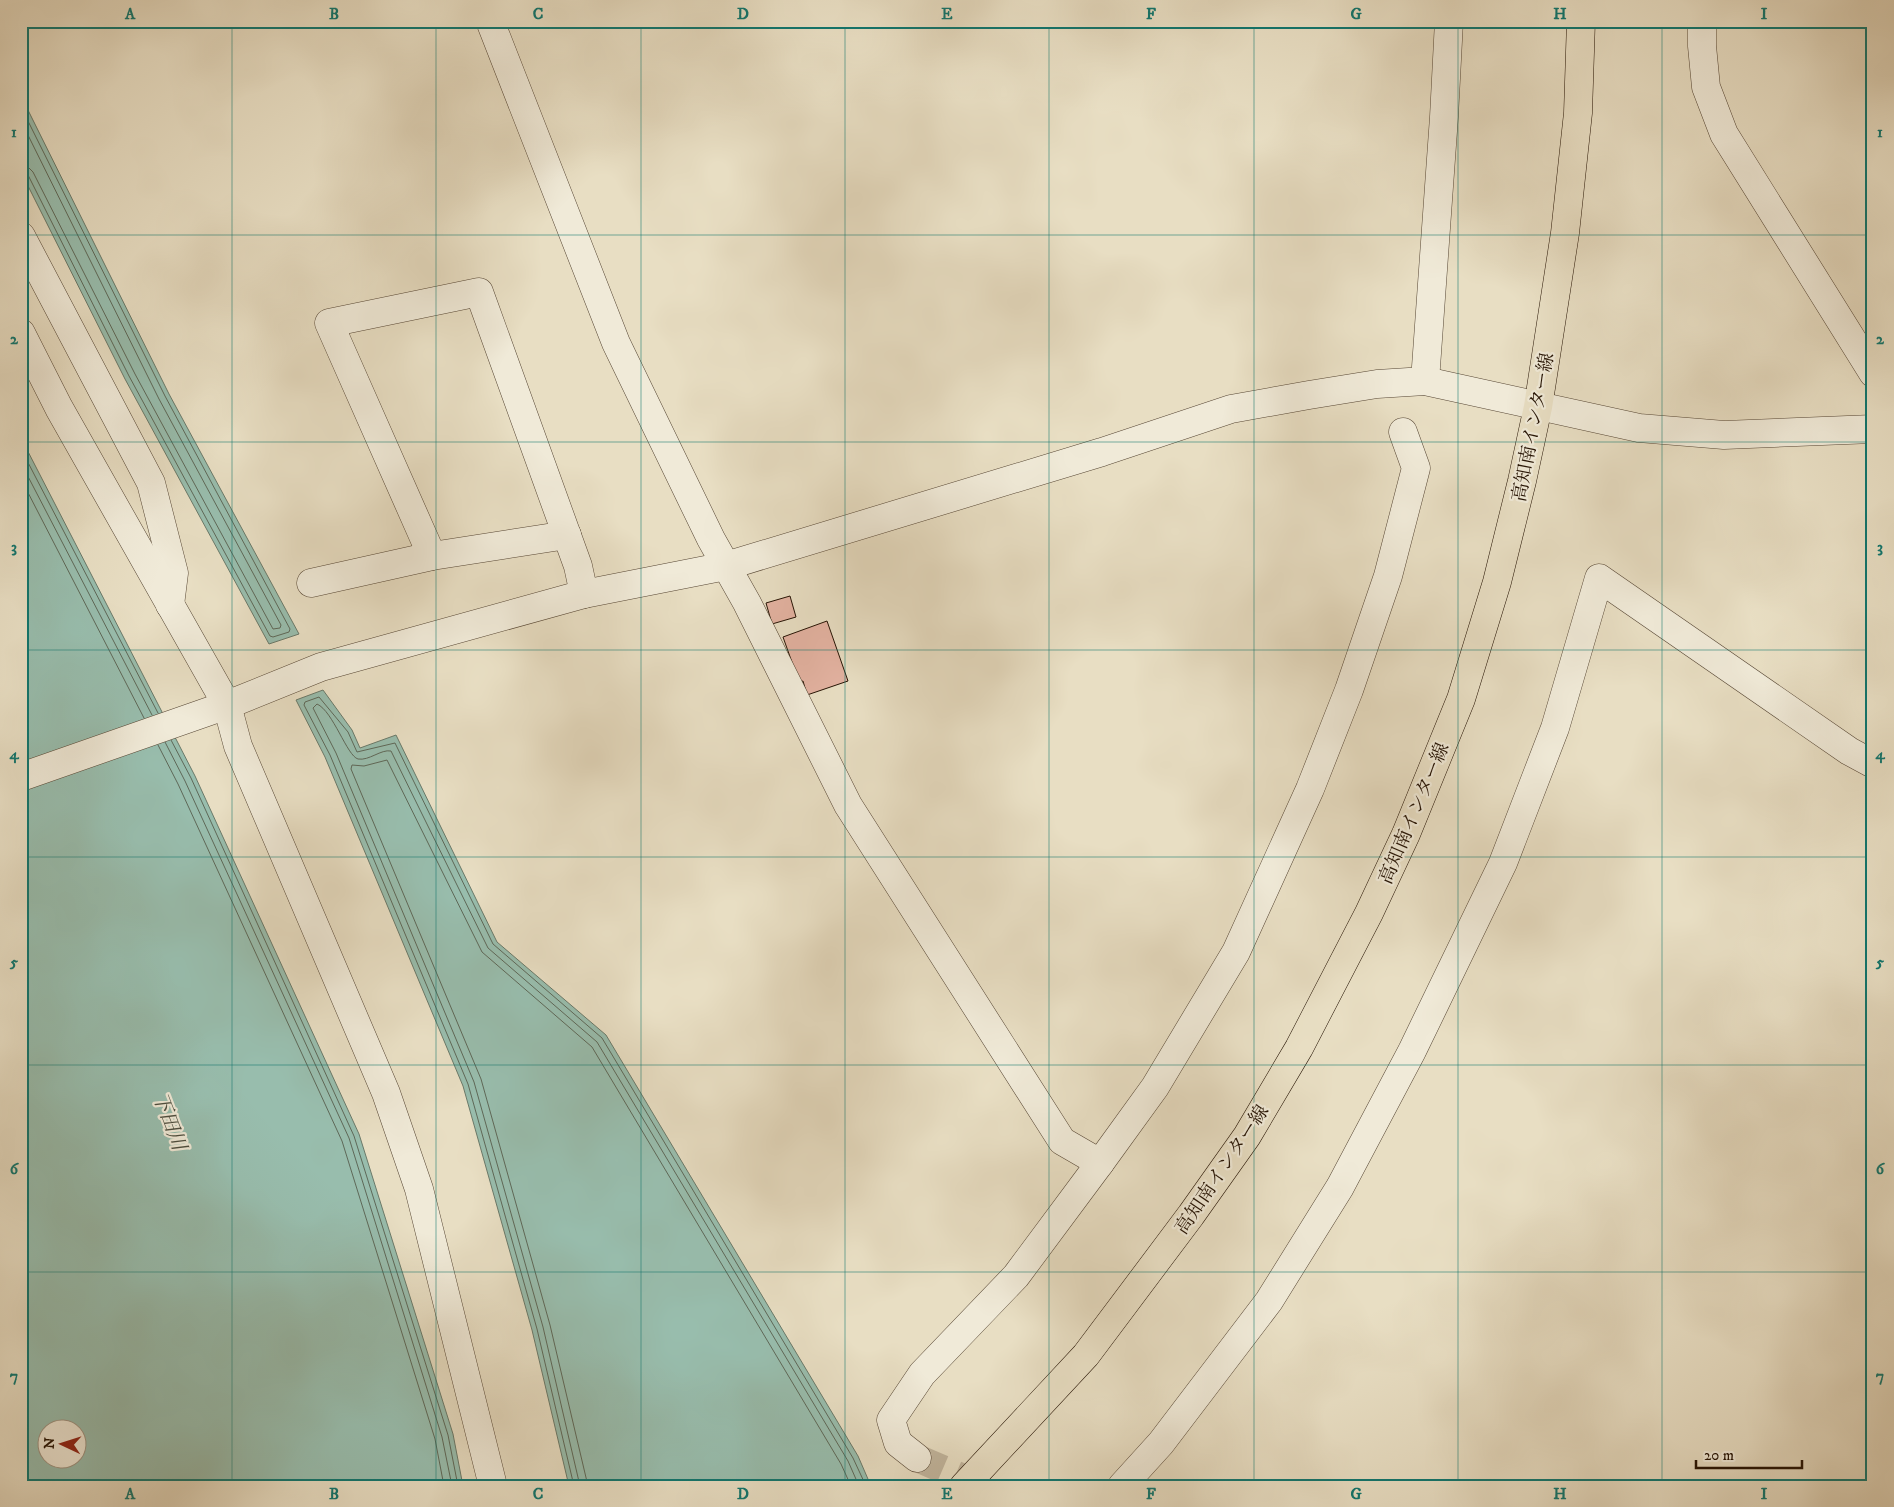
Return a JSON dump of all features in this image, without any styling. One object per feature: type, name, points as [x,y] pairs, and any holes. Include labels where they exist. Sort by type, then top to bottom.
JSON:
[{"type":"main road","name":"高知南インター線","points":[[964,1486],[1086,1355],[1191,1215],[1247,1136],[1299,1048],[1369,913],[1406,834],[1461,699],[1497,582],[1538,407],[1565,233],[1578,113],[1580,21]]},
{"type":"street","points":[[490,21],[616,343],[711,539],[747,602],[848,805],[1062,1141],[1100,1163]]},
{"type":"street","points":[[1425,381],[1449,21]]},
{"type":"street","points":[[1702,21],[1702,46],[1706,87],[1724,134],[1873,373]]},
{"type":"street","points":[[21,236],[151,483],[174,573],[170,605]]},
{"type":"street","points":[[432,556],[329,323],[479,292],[578,566],[584,594]]},
{"type":"street","points":[[21,333],[59,408],[227,705],[238,746],[386,1093],[419,1189],[493,1486]]},
{"type":"street","points":[[21,777],[227,705],[321,667],[584,594],[726,566],[1102,452],[1231,409],[1377,384],[1425,381],[1638,428],[1724,435],[1873,429]]},
{"type":"street","points":[[916,1458],[898,1443],[891,1420],[922,1374],[1016,1276],[1100,1163],[1155,1087],[1236,952],[1310,789],[1349,690],[1388,576],[1416,468],[1403,432]]},
{"type":"street","points":[[311,583],[432,556],[567,535]]},
{"type":"street","points":[[1122,1486],[1160,1443],[1269,1301],[1340,1187],[1412,1052],[1503,863],[1555,728],[1599,578],[1850,751],[1873,764]]},
{"type":"water","points":[[21,96],[169,394],[299,634],[269,644],[125,379],[21,172]]},
{"type":"water","name":"下田川","points":[[21,438],[195,776],[359,1134],[453,1434],[463,1486],[21,1486]]},
{"type":"water","points":[[323,690],[352,730],[360,748],[396,735],[497,942],[606,1035],[858,1456],[871,1486],[569,1486],[532,1330],[463,1086],[325,757],[296,700]]},
{"type":"building","points":[[790,596],[796,617],[772,624],[766,603]]},
{"type":"building","points":[[827,621],[848,681],[807,695],[803,681],[799,682],[783,637]]},
{"type":"tunnel","points":[[917,1458],[982,1486]]}]
